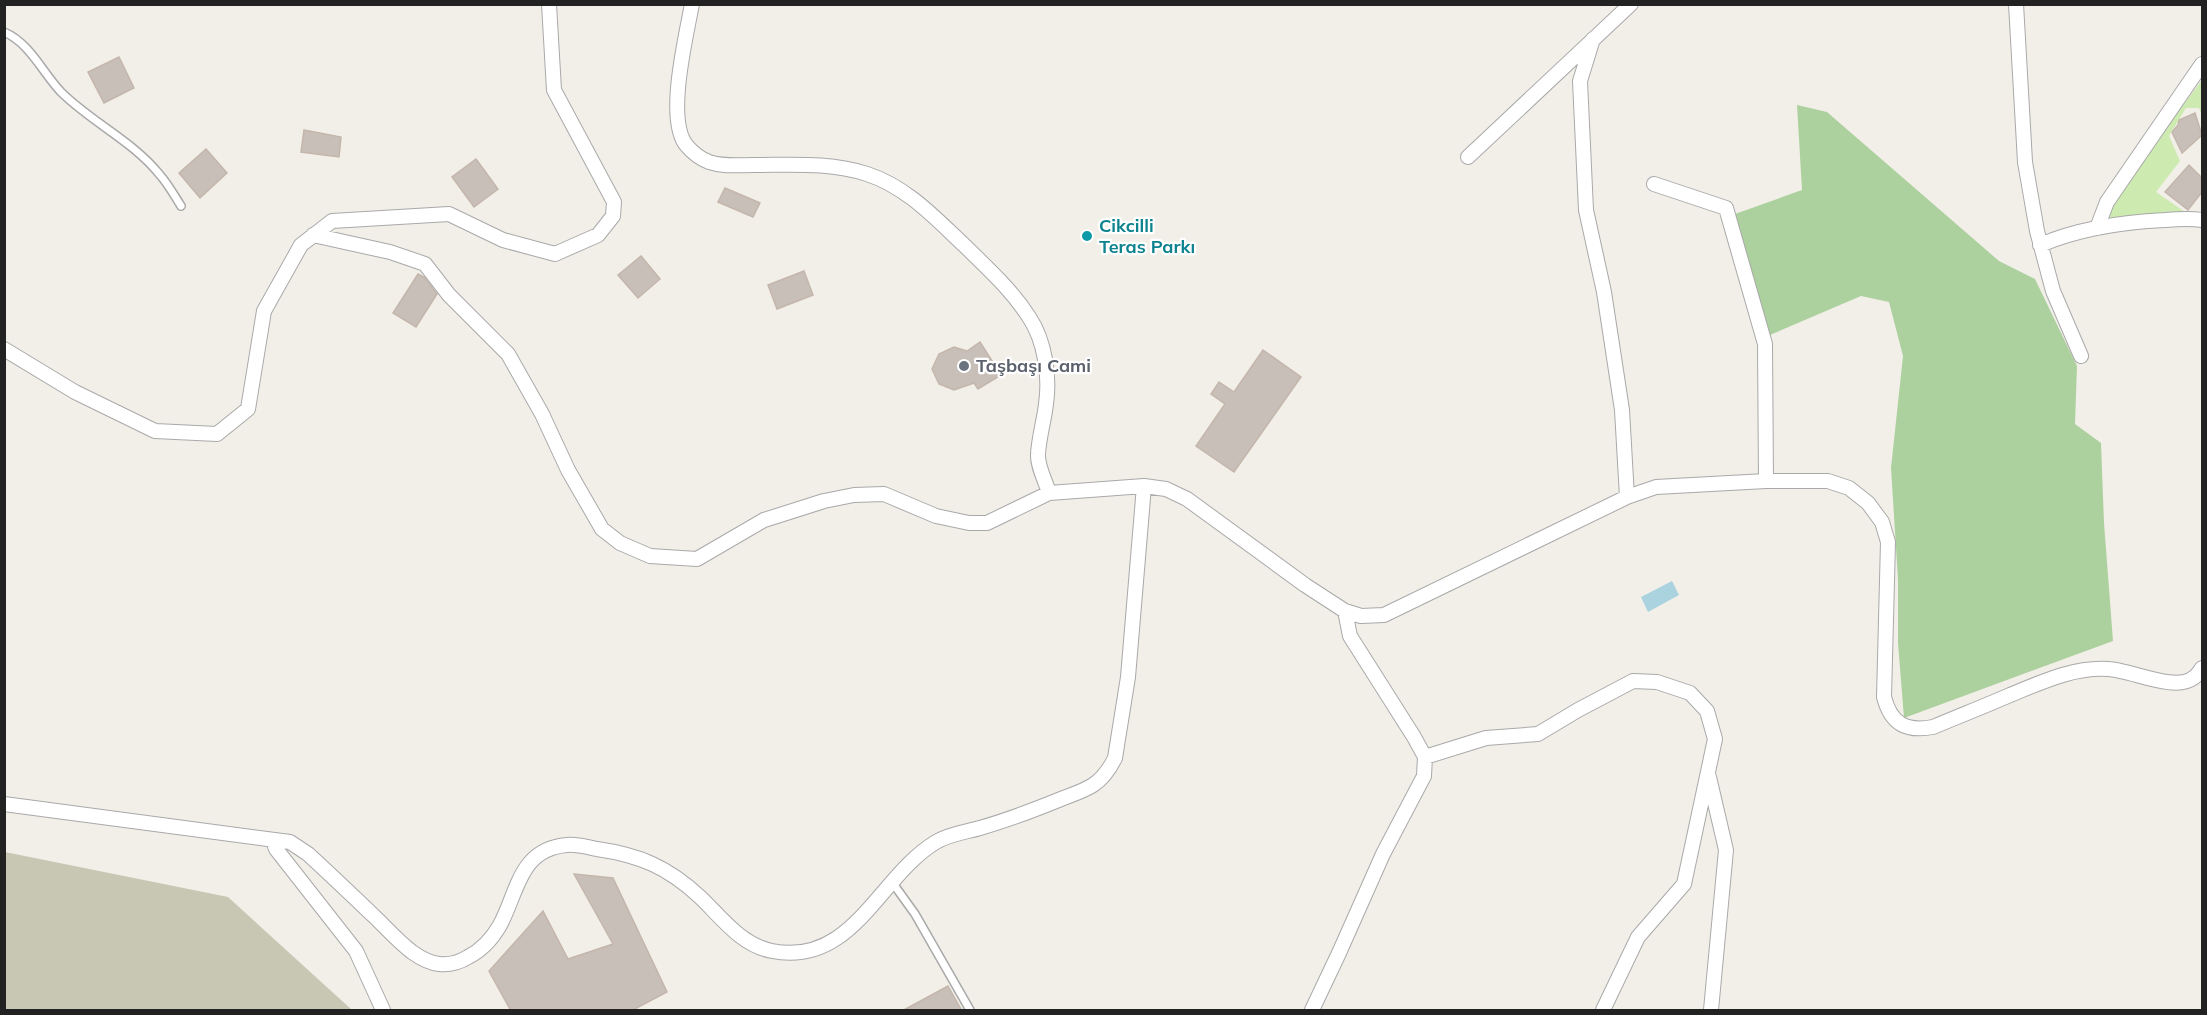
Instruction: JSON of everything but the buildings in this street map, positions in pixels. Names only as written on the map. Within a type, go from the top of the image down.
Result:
[{"type":"street","points":[[4,349],[75,392],[155,431],[217,434],[248,409],[264,311],[301,245],[332,221],[449,214],[503,240],[555,254],[597,235],[613,216],[614,202],[554,90],[549,4]]},
{"type":"street","points":[[692,4],[678,80],[678,132],[696,156],[708,162],[723,165],[838,167],[867,174],[895,186],[920,204],[1011,291],[1031,319],[1042,348],[1047,375],[1047,403],[1038,456],[1049,493]]},
{"type":"street","points":[[1468,157],[1631,4]]},
{"type":"street","points":[[2016,4],[2025,162],[2040,245],[2053,291],[2080,356]]},
{"type":"street","points":[[1593,39],[1580,81],[1586,210],[1604,292],[1622,410],[1627,496]]},
{"type":"street","points":[[2097,228],[2107,202],[2202,64]]},
{"type":"street","points":[[1654,183],[1726,208],[1765,344],[1766,481]]},
{"type":"street","points":[[2040,245],[2070,233],[2141,221],[2194,218],[2202,220]]},
{"type":"street","points":[[313,235],[390,252],[425,264],[449,295],[508,354],[542,414],[568,470],[602,529],[620,543],[650,556],[697,559],[764,520],[824,501],[854,495],[884,494],[936,516],[969,523],[987,522],[1049,493],[1144,486],[1166,489],[1187,499],[1305,585],[1345,611],[1361,616],[1384,615],[1627,496],[1656,487],[1766,481],[1828,481],[1849,488],[1869,503],[1882,522],[1888,542],[1884,697],[1894,720],[1906,727],[1919,730],[1933,727],[2058,676],[2087,669],[2133,672],[2173,684],[2183,683],[2193,678],[2202,668]]},
{"type":"street","points":[[4,804],[290,843],[308,854],[412,952],[438,964],[460,962],[488,942],[500,925],[519,878],[528,864],[542,853],[568,845],[626,853],[651,863],[675,877],[699,896],[736,933],[751,943],[770,951],[791,953],[816,950],[839,939],[922,850],[941,839],[1009,820],[1092,786],[1110,768],[1115,758],[1128,677],[1144,486]]},
{"type":"street","points":[[1312,1011],[1383,854],[1424,776],[1425,757],[1350,636],[1345,611]]},
{"type":"street","points":[[1425,757],[1486,738],[1538,734],[1633,681],[1658,682],[1690,693],[1707,711],[1715,739],[1684,884],[1638,937],[1603,1011]]},
{"type":"street","points":[[1708,772],[1726,850],[1711,1011]]},
{"type":"street","points":[[273,841],[276,849],[356,951],[383,1011]]},
{"type":"lane","points":[[4,32],[16,37],[25,46],[61,92],[160,174],[181,206]]},
{"type":"lane","points":[[892,882],[915,914],[970,1011]]},
{"type":"shaded area","points":[[5,852],[228,897],[352,1010],[5,1010]]},
{"type":"green space","points":[[2202,80],[2202,116],[2199,108],[2186,108],[2169,136],[2180,161],[2156,192],[2185,212],[2122,220],[2107,217],[2133,172]]},
{"type":"green space","points":[[1797,105],[1827,112],[1999,261],[2035,279],[2077,366],[2075,424],[2101,443],[2104,523],[2113,641],[1904,718],[1898,643],[1898,580],[1891,468],[1903,356],[1889,302],[1861,296],[1770,335],[1735,214],[1802,190]]},
{"type":"water","points":[[1672,581],[1679,595],[1648,612],[1641,597]]},
{"type":"place","name":"Cikcilli Teras Parkı","points":[[1087,236]]},
{"type":"place","name":"Taşbaşı Cami","points":[[964,366]]}]
